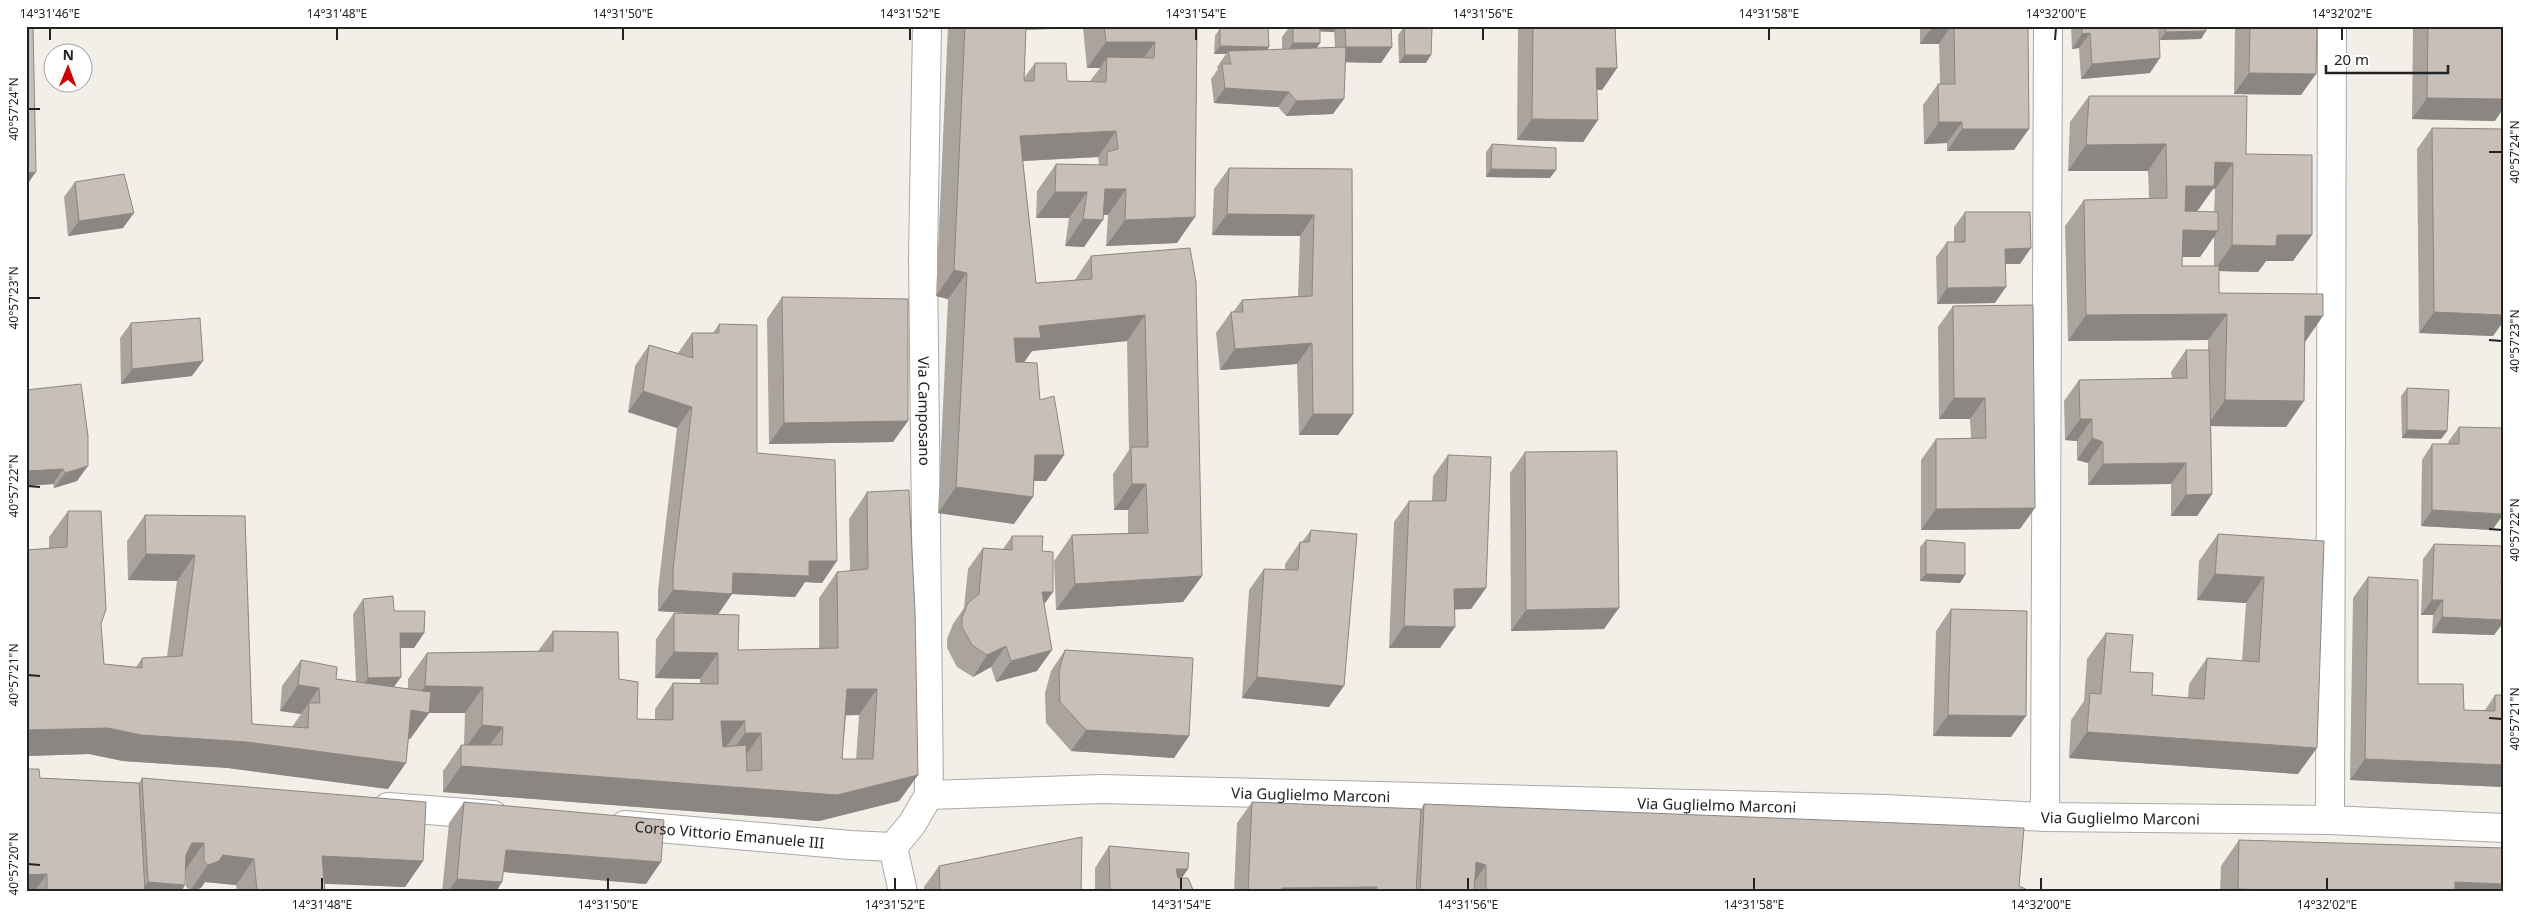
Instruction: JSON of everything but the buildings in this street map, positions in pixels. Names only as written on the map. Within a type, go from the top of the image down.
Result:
[{"type":"street","name":"Via Camposano","points":[[927,26],[923,258],[929,796]]},
{"type":"street","points":[[2045,817],[2048,26]]},
{"type":"street","points":[[2330,820],[2332,26]]},
{"type":"street","name":"Via Guglielmo Marconi","points":[[929,796],[1101,789],[1875,809],[2045,817],[2330,820],[2503,828]]},
{"type":"street","points":[[903,892],[893,846],[912,824],[929,796]]},
{"type":"street","points":[[365,805],[522,817]]},
{"type":"street","name":"Corso Vittorio Emanuele III","points":[[600,823],[850,845],[893,846]]}]
